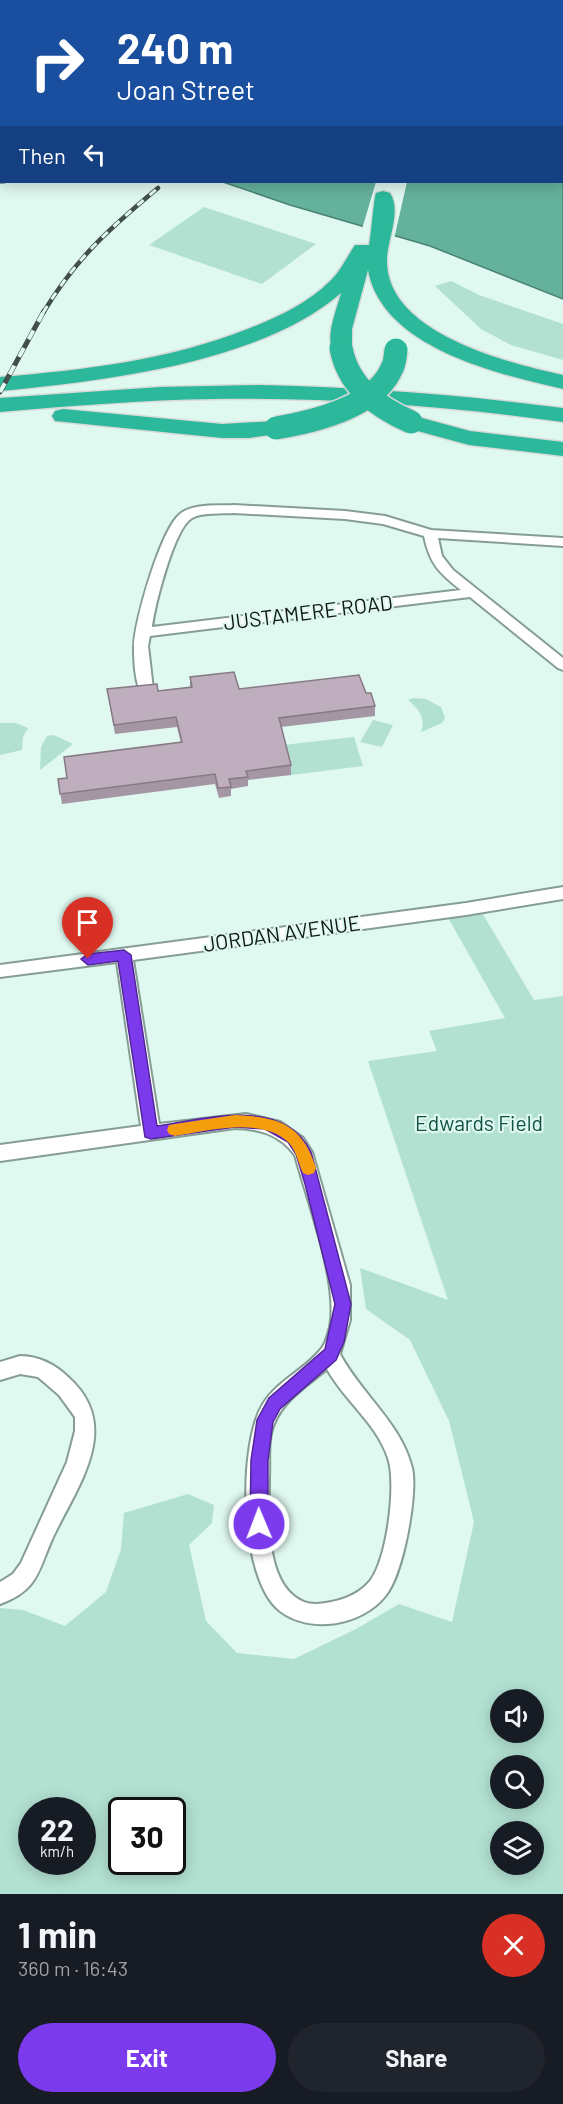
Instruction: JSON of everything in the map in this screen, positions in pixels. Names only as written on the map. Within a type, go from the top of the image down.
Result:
[{"type":"highway","points":[[385,189],[386,209],[342,329],[341,348],[345,367],[361,389],[380,405],[411,422],[469,438],[563,449]]},
{"type":"highway","points":[[0,417],[98,418],[214,432],[276,429],[325,417],[360,400],[376,389],[389,375],[397,358],[395,337],[371,278],[370,251]]},
{"type":"highway","points":[[370,251],[386,292],[402,313],[424,331],[444,343],[483,360],[563,382]]},
{"type":"highway","points":[[0,384],[86,376],[142,367],[234,342],[281,322],[314,304],[345,279],[370,251]]},
{"type":"highway","points":[[0,395],[164,383],[282,381],[399,385],[563,402]]},
{"type":"highway","points":[[0,405],[175,393],[291,392],[448,400],[563,415]]},
{"type":"street","points":[[146,689],[141,656],[144,632],[166,546],[178,523],[194,512],[234,509],[345,515],[385,520],[430,534],[563,542]]},
{"type":"street","points":[[430,534],[435,557],[441,565],[471,593],[563,664]]},
{"type":"street","name":"JUSTAMERE ROAD","points":[[144,632],[471,593]]},
{"type":"street","name":"JORDAN AVENUE","points":[[0,971],[563,893]]},
{"type":"street","points":[[124,955],[151,1133]]},
{"type":"street","points":[[0,1153],[250,1121],[280,1128],[294,1138],[303,1152],[310,1173],[343,1304],[336,1342],[330,1354],[274,1404],[265,1420],[259,1460],[260,1546],[272,1586],[283,1601],[297,1611],[313,1614],[346,1609],[362,1603],[377,1591],[388,1575],[402,1491],[403,1470],[396,1451],[386,1434],[339,1374],[330,1354]]},
{"type":"street","points":[[0,1371],[13,1365],[28,1364],[54,1377],[77,1399],[85,1416],[86,1436],[72,1476],[26,1576],[11,1590],[0,1593]]},
{"type":"green space","points":[[204,207],[316,244],[262,284],[149,245]]},
{"type":"green space","points":[[451,281],[479,295],[563,324],[563,360],[511,345],[481,329],[435,286]]},
{"type":"green space","points":[[426,699],[441,707],[445,718],[442,723],[421,732],[423,722],[421,714],[408,700]]},
{"type":"green space","points":[[373,720],[393,725],[382,747],[360,742]]},
{"type":"green space","points":[[0,723],[16,723],[28,728],[23,737],[22,750],[0,755]]},
{"type":"green space","points":[[54,735],[73,744],[40,770],[41,747],[47,736]]},
{"type":"green space","points":[[354,737],[363,766],[291,775],[283,745]]},
{"type":"green space","name":"Edwards Field","points":[[481,911],[534,1000],[563,996],[563,1894],[0,1894],[0,1608],[23,1610],[65,1626],[106,1592],[121,1549],[124,1513],[188,1494],[214,1505],[212,1523],[189,1545],[206,1621],[237,1653],[294,1659],[356,1629],[399,1604],[452,1622],[474,1522],[449,1421],[410,1340],[366,1309],[360,1268],[448,1300],[368,1061],[437,1051],[429,1031],[505,1018],[447,916]]},
{"type":"shaded area","points":[[226,183],[563,183],[563,299],[430,246],[290,205]]},
{"type":"pier","points":[[376,183],[407,183],[394,239],[362,229]]},
{"type":"building","points":[[234,672],[239,689],[359,675],[366,693],[371,693],[375,706],[279,718],[291,765],[246,771],[248,777],[229,779],[231,787],[218,788],[215,774],[60,794],[58,779],[67,778],[64,757],[182,742],[176,717],[114,725],[107,689],[157,684],[158,691],[192,687],[190,677]]},
{"type":"railway","points":[[43,313],[55,293],[81,260],[124,217],[158,188]]},
{"type":"railway","points":[[0,392],[44,311]]},
{"type":"slow traffic","points":[[175,1130],[235,1121],[265,1123],[280,1128],[294,1138],[303,1152],[308,1168]]},
{"type":"route","points":[[88,959],[124,955],[151,1133],[235,1121],[265,1123],[280,1128],[294,1138],[303,1152],[313,1184],[343,1304],[336,1342],[330,1354],[274,1404],[265,1420],[259,1460],[259,1524]]}]
